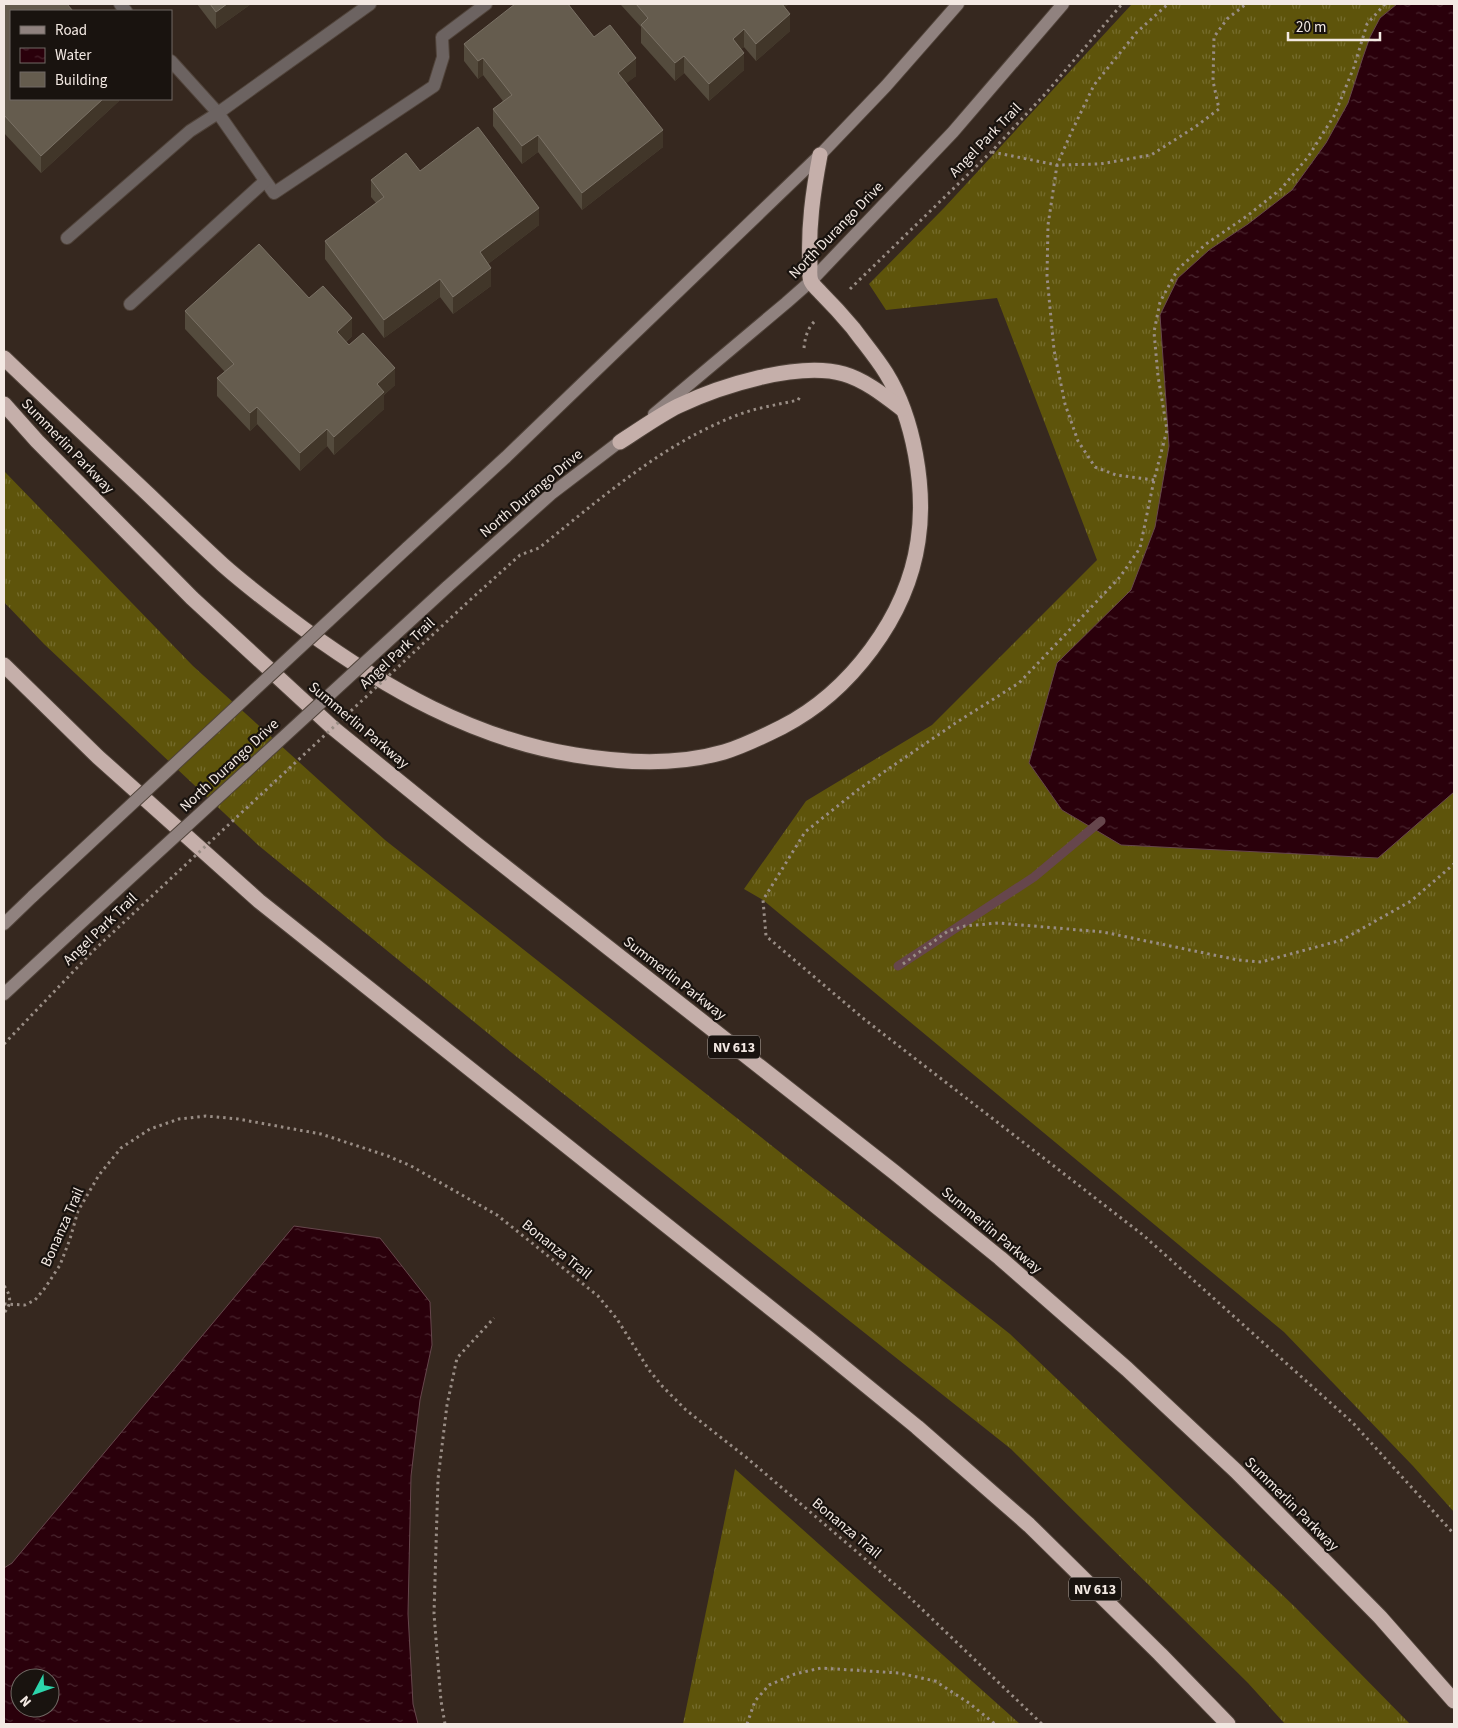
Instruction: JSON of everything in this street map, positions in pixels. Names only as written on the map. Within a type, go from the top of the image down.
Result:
[{"type":"highway","points":[[4,358],[226,567],[272,605],[318,639],[388,686],[423,705],[527,746],[596,758],[629,761],[683,760],[724,752],[762,737],[796,720],[824,699],[849,676],[874,647],[888,624],[910,573],[918,543],[920,484],[916,455],[902,410],[888,376],[870,349],[811,281],[809,239],[812,197],[820,155]]},
{"type":"highway","points":[[620,442],[677,407],[718,389],[768,376],[804,371],[827,370],[846,375],[881,394],[902,410]]},
{"type":"highway","name":"Summerlin Parkway","points":[[4,404],[37,441],[192,598],[334,728],[483,849],[1000,1258],[1127,1369],[1236,1471],[1380,1617],[1454,1701]]},
{"type":"highway","name":"NV 613","points":[[4,665],[98,757],[259,901],[917,1427],[1029,1525],[1228,1724]]},
{"type":"main road","points":[[4,924],[513,450],[820,155],[886,86],[958,4]]},
{"type":"main road","name":"North Durango Drive","points":[[4,994],[447,587],[551,494],[620,442],[714,365],[811,281],[952,132],[1063,4]]},
{"type":"street","points":[[67,238],[190,131],[370,4]]},
{"type":"street","points":[[172,62],[218,113],[274,193],[434,86],[443,57],[442,37],[486,4]]},
{"type":"street","points":[[130,304],[265,181]]},
{"type":"path","name":"Angel Park Trail","points":[[855,284],[991,152],[1046,93],[1122,4]]},
{"type":"path","points":[[1154,480],[1116,475],[1095,467],[1078,442],[1065,404],[1054,350],[1047,276],[1048,225],[1058,165],[1094,85],[1137,32],[1168,4]]},
{"type":"path","points":[[991,152],[1058,165],[1100,164],[1150,155],[1195,127],[1219,109],[1213,81],[1214,37],[1227,18],[1246,4]]},
{"type":"path","points":[[1385,4],[1367,24],[1354,67],[1334,116],[1308,157],[1281,189],[1247,216],[1206,244],[1178,269],[1160,302],[1154,332],[1158,376],[1167,430],[1154,480],[1140,548],[1120,578],[1019,683],[957,722],[859,789],[805,832],[763,900],[766,936],[864,1019],[1143,1235],[1353,1423],[1454,1534]]},
{"type":"path","points":[[804,356],[805,339],[811,324]]},
{"type":"path","name":"Angel Park Trail","points":[[4,1044],[94,950],[520,555],[539,548],[650,461],[690,437],[736,416],[798,400],[802,394]]},
{"type":"path","points":[[903,964],[948,932],[965,926],[998,923],[1103,932],[1238,960],[1261,962],[1342,940],[1411,901],[1454,864]]},
{"type":"path","name":"Bonanza Trail","points":[[4,1304],[25,1306],[35,1300],[60,1265],[78,1211],[99,1175],[121,1148],[150,1129],[179,1119],[206,1116],[238,1119],[321,1134],[388,1156],[411,1166],[497,1215],[598,1296],[617,1319],[649,1370],[686,1410],[754,1464],[905,1593],[1042,1724]]},
{"type":"path","points":[[4,1286],[10,1299],[4,1313]]},
{"type":"path","points":[[445,1724],[441,1701],[434,1614],[438,1479],[447,1404],[456,1358],[494,1318]]},
{"type":"path","points":[[747,1724],[755,1702],[769,1686],[795,1674],[821,1668],[899,1673],[935,1681],[969,1703],[994,1724]]},
{"type":"green space","points":[[1132,4],[1454,4],[1454,1512],[1413,1466],[1284,1332],[763,900],[744,889],[806,801],[932,725],[1097,560],[997,298],[886,310],[869,284],[944,208]]},
{"type":"green space","points":[[4,471],[193,666],[385,840],[1010,1334],[1295,1607],[1410,1724],[1285,1724],[1248,1683],[1011,1449],[517,1057],[258,845],[44,644],[4,602]]},
{"type":"green space","points":[[735,1469],[1020,1724],[683,1724]]},
{"type":"water","points":[[1397,4],[1454,4],[1454,792],[1378,858],[1121,845],[1062,810],[1029,763],[1057,663],[1131,590],[1155,527],[1169,446],[1160,315],[1178,278],[1209,250],[1248,224],[1292,190],[1326,143],[1348,103],[1370,37],[1380,18]]},
{"type":"water","points":[[294,1226],[380,1238],[430,1302],[432,1345],[420,1400],[411,1476],[408,1614],[413,1704],[418,1724],[4,1724],[4,1568],[12,1563]]},
{"type":"building","points":[[4,4],[67,4],[72,10],[10,10],[10,100],[102,100],[41,156],[4,115]]},
{"type":"building","points":[[210,4],[227,4],[216,12]]},
{"type":"building","points":[[515,4],[568,4],[594,37],[610,25],[636,58],[618,73],[663,130],[582,193],[538,135],[522,146],[493,109],[512,95],[483,58],[478,61],[464,44]]},
{"type":"building","points":[[636,4],[782,4],[790,14],[756,44],[744,29],[733,39],[744,53],[709,84],[684,56],[675,63],[641,25],[648,18]]},
{"type":"building","points":[[478,127],[539,208],[480,252],[491,268],[453,297],[440,279],[384,320],[325,241],[384,197],[371,180],[406,153],[420,171]]},
{"type":"building","points":[[259,244],[309,298],[323,286],[352,318],[337,332],[349,345],[363,333],[395,368],[377,384],[384,392],[334,437],[327,429],[300,453],[257,407],[250,413],[217,378],[234,364],[185,311]]},
{"type":"waterway","points":[[898,966],[1034,877],[1101,821]]}]
